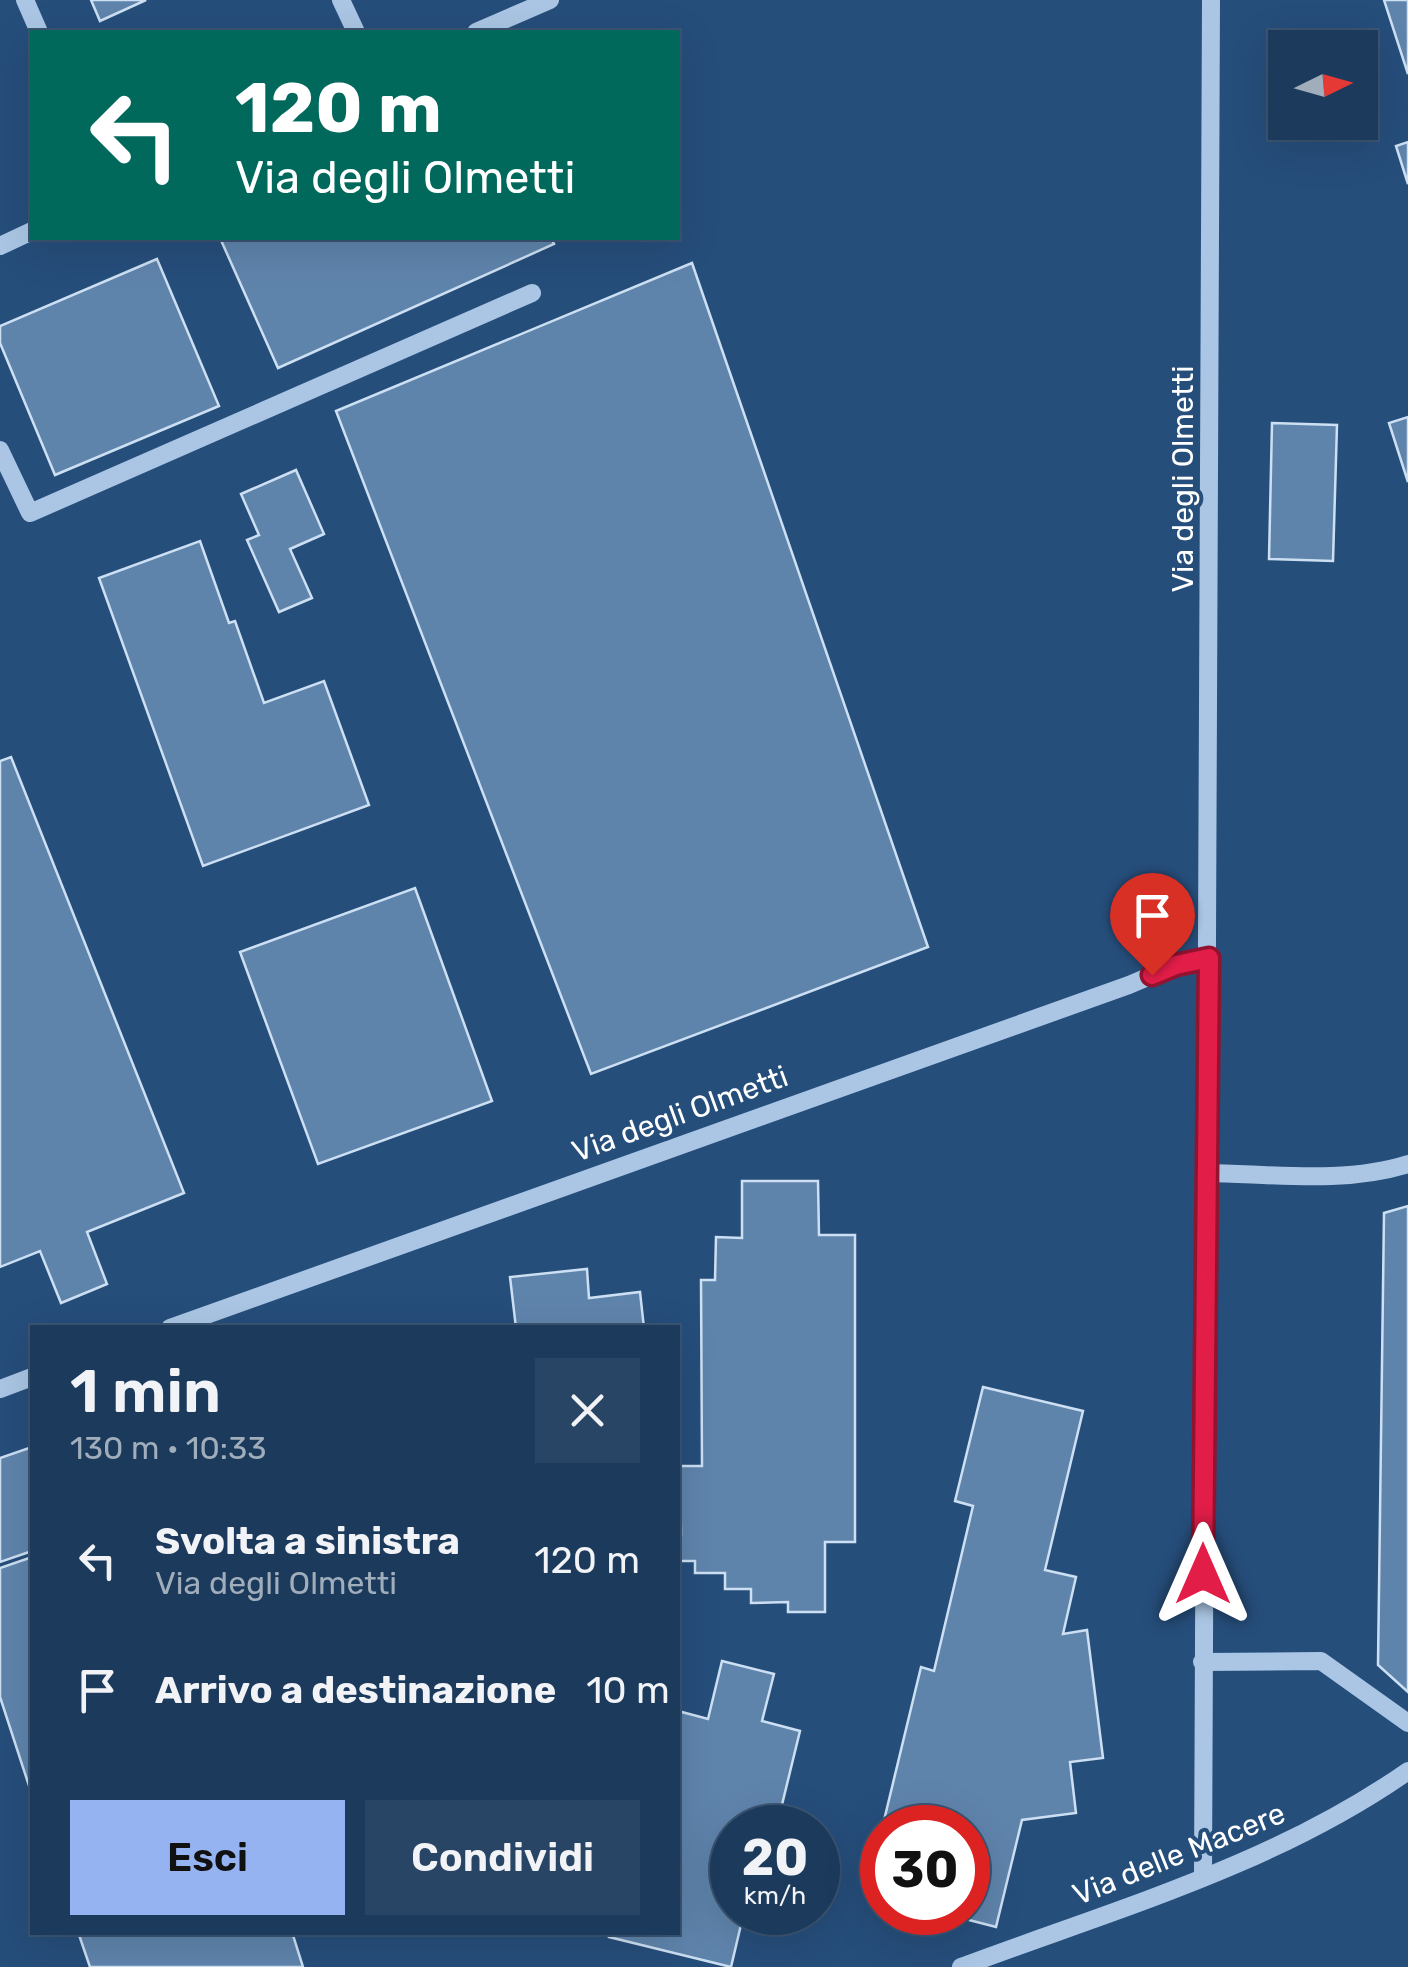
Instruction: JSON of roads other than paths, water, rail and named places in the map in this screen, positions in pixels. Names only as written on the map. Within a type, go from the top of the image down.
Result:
[{"type":"street","points":[[25,0],[38,30]]},
{"type":"street","points":[[341,0],[355,30]]},
{"type":"street","points":[[481,30],[550,0]]},
{"type":"street","name":"Via degli Olmetti","points":[[1203,1877],[1211,0]]},
{"type":"street","points":[[0,246],[30,232]]},
{"type":"street","points":[[0,450],[30,513],[532,293]]},
{"type":"street","name":"Via degli Olmetti","points":[[178,1325],[1176,965],[1209,958]]},
{"type":"street","points":[[1207,1173],[1335,1176],[1408,1164]]},
{"type":"street","points":[[0,1389],[30,1379]]},
{"type":"street","points":[[1202,1662],[1321,1661],[1408,1723]]},
{"type":"street","name":"Via delle Macere","points":[[961,1967],[1298,1838],[1408,1772]]}]
